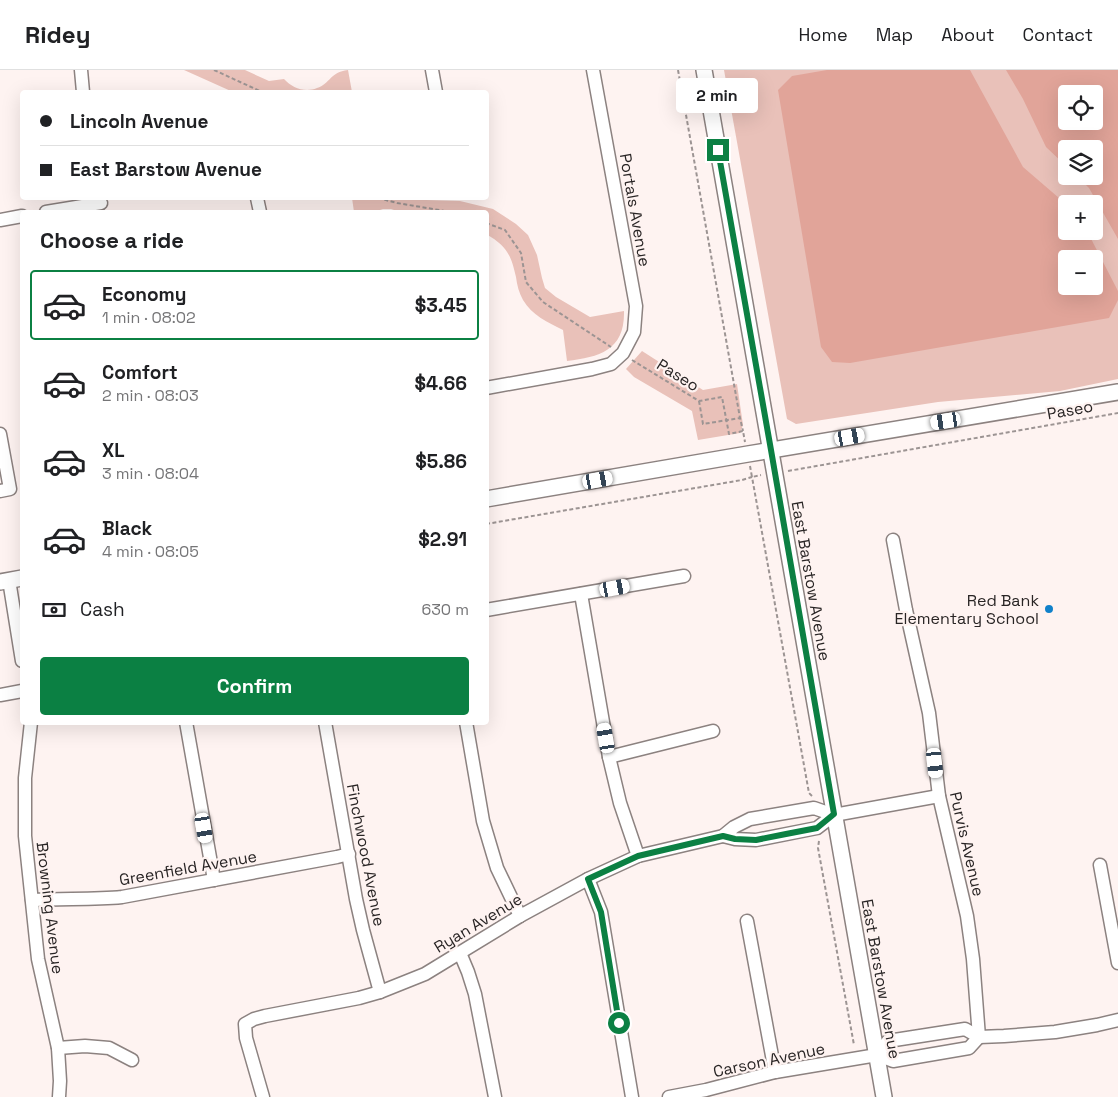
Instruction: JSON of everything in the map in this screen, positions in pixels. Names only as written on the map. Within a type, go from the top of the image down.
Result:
[{"type":"street","points":[[81,70],[84,90]]},
{"type":"street","points":[[432,70],[436,90]]},
{"type":"street","name":"Portals Avenue","points":[[594,70],[636,306],[634,332],[623,353]]},
{"type":"street","name":"East Barstow Avenue","points":[[704,70],[884,1097]]},
{"type":"street","points":[[60,210],[102,204]]},
{"type":"street","points":[[0,220],[20,216]]},
{"type":"street","points":[[489,387],[592,369],[611,364],[623,353]]},
{"type":"street","points":[[489,498],[1118,392]]},
{"type":"street","points":[[0,434],[5,490]]},
{"type":"street","name":"Purvis Avenue","points":[[893,540],[906,610],[929,713],[939,796],[966,916],[973,959],[979,1037]]},
{"type":"street","points":[[489,609],[684,576]]},
{"type":"street","points":[[10,580],[20,648]]},
{"type":"street","points":[[581,594],[609,757],[620,803],[638,856]]},
{"type":"street","points":[[0,695],[20,691]]},
{"type":"street","name":"Browning Avenue","points":[[30,725],[25,778],[25,836],[38,959],[58,1048],[60,1097]]},
{"type":"street","points":[[187,725],[214,880]]},
{"type":"street","name":"Finchwood Avenue","points":[[326,725],[356,898],[380,992]]},
{"type":"street","points":[[467,725],[484,820],[496,868],[520,916]]},
{"type":"street","points":[[609,757],[713,731]]},
{"type":"street","points":[[834,814],[939,796]]},
{"type":"street","name":"Ryan Avenue","points":[[263,1097],[246,1038],[246,1024],[254,1019],[359,998],[380,992],[425,974],[520,916],[588,879],[638,856],[723,836],[734,827],[750,819],[814,808],[834,814]]},
{"type":"street","name":"Ryan Avenue","points":[[723,836],[735,839],[756,840],[817,828],[834,814]]},
{"type":"street","name":"Greenfield Avenue","points":[[32,900],[122,897],[349,854]]},
{"type":"street","points":[[1100,865],[1118,963]]},
{"type":"street","points":[[588,879],[601,912],[632,1097]]},
{"type":"street","points":[[747,921],[775,1072]]},
{"type":"street","points":[[460,954],[475,994],[496,1097]]},
{"type":"street","name":"Carson Avenue","points":[[877,1055],[888,1040],[965,1029],[979,1037],[1056,1032],[1118,1020]]},
{"type":"street","name":"Carson Avenue","points":[[669,1097],[706,1090],[775,1072],[877,1055],[893,1061],[969,1048],[979,1037]]},
{"type":"street","points":[[58,1048],[85,1046],[109,1048],[132,1060]]},
{"type":"path","points":[[214,70],[258,90]]},
{"type":"path","points":[[678,70],[809,793],[812,796],[814,808]]},
{"type":"path","points":[[386,200],[439,210]]},
{"type":"path","name":"Paseo","points":[[489,224],[505,230],[521,253],[526,282],[543,302],[699,401],[722,397],[726,420]]},
{"type":"path","points":[[699,401],[703,424],[740,418]]},
{"type":"path","name":"Paseo","points":[[489,523],[1118,413]]},
{"type":"path","points":[[726,420],[729,434],[743,431]]},
{"type":"path","points":[[817,828],[820,842],[818,848],[854,1045]]},
{"type":"shaded area","points":[[184,70],[245,70],[269,81],[284,79],[291,85],[303,90],[229,90]]},
{"type":"shaded area","points":[[348,70],[352,90],[308,90],[325,84],[337,73]]},
{"type":"shaded area","points":[[724,70],[1118,70],[1118,379],[1060,391],[938,402],[796,424],[787,419]]},
{"type":"shaded area","points":[[827,70],[970,70],[1023,167],[1058,197],[1058,240],[1092,240],[1097,250],[1058,250],[1058,295],[1103,295],[1103,262],[1118,291],[1118,300],[1109,318],[850,363],[832,362],[821,347],[778,90],[792,76]]},
{"type":"shaded area","points":[[1006,70],[1118,70],[1118,239],[1103,213],[1103,195],[1093,195],[1086,185],[1103,185],[1103,140],[1058,140],[1058,158],[1046,147],[1023,99]]},
{"type":"shaded area","points":[[352,200],[460,201],[493,209],[516,224],[528,235],[537,255],[545,288],[556,297],[590,317],[624,311],[620,335],[615,343],[600,354],[567,361],[563,330],[535,314],[523,300],[518,289],[510,257],[499,243],[489,236],[489,210],[354,210]]},
{"type":"shaded area","points":[[642,351],[703,390],[737,384],[743,425],[740,433],[698,440],[692,411],[634,377],[626,369]]},
{"type":"place","name":"Red Bank Elementary School","points":[[1049,609]]},
{"type":"route","points":[[619,1023],[601,912],[588,879],[638,856],[723,836],[735,839],[756,840],[817,828],[834,814],[718,150]]}]
